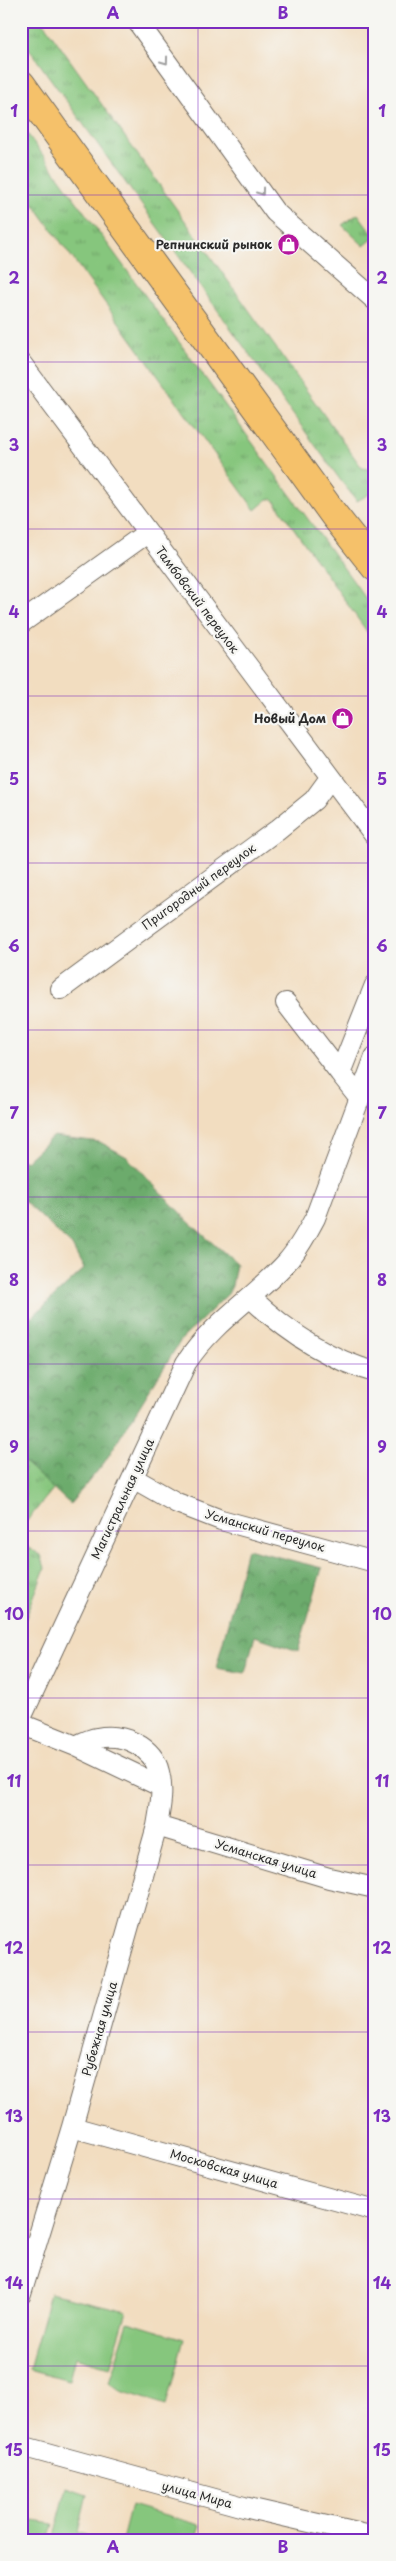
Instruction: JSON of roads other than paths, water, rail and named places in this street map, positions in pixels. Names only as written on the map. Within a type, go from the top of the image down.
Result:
[{"type":"highway","points":[[21,84],[334,515],[375,567]]},
{"type":"street","points":[[137,21],[275,212],[375,300]]},
{"type":"street","name":"Тамбовский переулок","points":[[21,363],[375,836]]},
{"type":"street","points":[[21,623],[147,533]]},
{"type":"street","name":"Пригородный переулок","points":[[61,989],[277,830],[314,800],[330,778]]},
{"type":"street","points":[[340,1073],[375,985]]},
{"type":"street","points":[[286,1003],[359,1097]]},
{"type":"street","name":"Магистральная улица","points":[[21,1718],[186,1363],[208,1333],[287,1262],[306,1236],[315,1218],[375,1057]]},
{"type":"street","points":[[250,1297],[271,1317],[329,1356],[375,1372]]},
{"type":"street","name":"Усманский переулок","points":[[133,1478],[177,1503],[221,1520],[375,1562]]},
{"type":"street","points":[[21,1724],[76,1746],[160,1786]]},
{"type":"street","name":"Рубежная улица","points":[[21,2294],[72,2127],[157,1826],[160,1786],[156,1762],[142,1746],[123,1740],[97,1738],[76,1746]]},
{"type":"street","name":"Усманская улица","points":[[157,1826],[329,1878],[375,1888]]},
{"type":"street","name":"Московская улица","points":[[72,2127],[375,2211]]},
{"type":"street","name":"улица Мира","points":[[21,2446],[244,2507],[375,2537]]},
{"type":"place","name":"Репнинский рынок","points":[[288,245]]},
{"type":"place","name":"Новый Дом","points":[[342,719]]}]
